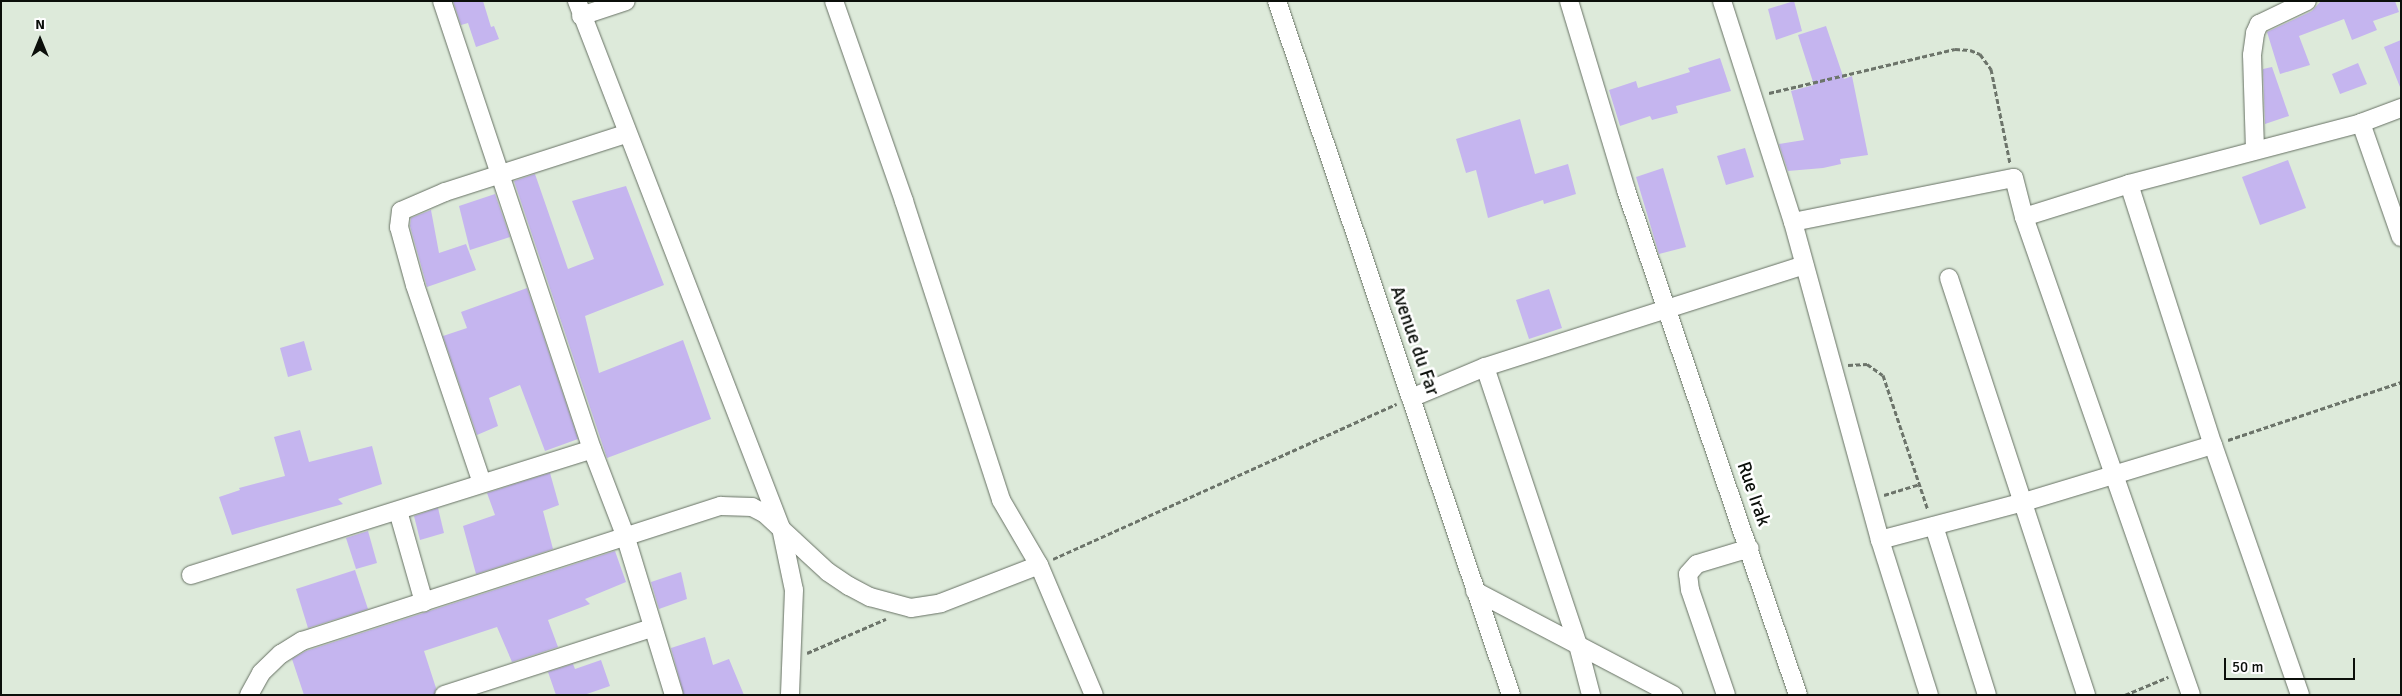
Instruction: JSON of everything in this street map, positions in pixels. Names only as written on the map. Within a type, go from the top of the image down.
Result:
[{"type":"street","points":[[442,1],[592,448],[625,535],[651,628],[674,695]]},
{"type":"street","points":[[626,1],[579,9],[626,134],[781,528],[794,590],[793,659],[790,695]]},
{"type":"street","points":[[834,1],[904,201],[995,483],[1015,528],[1039,565],[1094,695]]},
{"type":"street","name":"Avenue du Far","points":[[1277,1],[1510,695]]},
{"type":"street","name":"Rue Irak","points":[[1569,1],[1602,114],[1666,307],[1750,548],[1798,695]]},
{"type":"street","points":[[1722,1],[1793,222],[1880,540],[1929,695]]},
{"type":"street","points":[[2255,150],[2252,55],[2255,33],[2259,24],[2307,1]]},
{"type":"street","points":[[2024,217],[2129,184],[2361,123],[2401,108]]},
{"type":"street","points":[[2361,123],[2401,237]]},
{"type":"street","points":[[482,483],[438,358],[399,227],[402,210],[410,205],[626,134]]},
{"type":"street","points":[[1793,222],[2014,178],[2024,217],[2111,474],[2191,695]]},
{"type":"street","points":[[2129,184],[2213,445],[2300,695]]},
{"type":"street","points":[[1411,398],[1485,367],[1666,307],[1804,265]]},
{"type":"street","points":[[1949,278],[2086,695]]},
{"type":"street","points":[[1485,367],[1578,645],[1591,695]]},
{"type":"street","points":[[1880,540],[2024,502],[2111,474],[2213,445]]},
{"type":"street","points":[[191,575],[592,448]]},
{"type":"street","points":[[249,695],[261,673],[281,654],[302,641],[625,535],[721,506],[752,507],[781,528],[828,572],[849,586],[870,597],[911,608],[941,603],[1039,565]]},
{"type":"street","points":[[398,511],[424,602]]},
{"type":"street","points":[[1934,526],[1987,695]]},
{"type":"street","points":[[1726,695],[1690,590],[1688,574],[1697,564],[1750,548]]},
{"type":"street","points":[[1476,591],[1673,695]]},
{"type":"street","points":[[444,695],[651,628]]},
{"type":"path","points":[[1752,97],[1955,50],[1970,50],[1980,54],[1991,69],[2014,178]]},
{"type":"path","points":[[1832,368],[1867,364],[1883,375],[1934,526]]},
{"type":"path","points":[[2213,445],[2401,382]]},
{"type":"path","points":[[1039,565],[1411,398]]},
{"type":"path","points":[[1869,500],[1920,484]]},
{"type":"path","points":[[793,659],[911,608]]},
{"type":"path","points":[[2125,695],[2183,671]]},
{"type":"building","points":[[453,1],[483,1],[491,27],[494,26],[499,39],[476,47],[468,23],[461,25]]},
{"type":"building","points":[[1794,1],[1802,31],[1776,40],[1768,9]]},
{"type":"building","points":[[2321,1],[2395,1],[2399,12],[2373,21],[2377,30],[2352,40],[2344,19],[2299,36],[2310,65],[2280,74],[2267,32],[2312,11]]},
{"type":"building","points":[[1826,26],[1844,79],[1852,76],[1868,155],[1840,159],[1841,164],[1823,168],[1788,171],[1779,144],[1804,140],[1791,91],[1814,85],[1798,35]]},
{"type":"building","points":[[2401,40],[2401,86],[2400,87],[2384,47]]},
{"type":"building","points":[[1720,58],[1731,91],[1676,106],[1678,113],[1652,120],[1650,116],[1620,126],[1609,90],[1636,81],[1638,88],[1690,72],[1688,68]]},
{"type":"building","points":[[2358,63],[2367,84],[2340,94],[2332,74]]},
{"type":"building","points":[[2272,67],[2289,116],[2265,124],[2263,69]]},
{"type":"building","points":[[1520,119],[1535,174],[1568,164],[1576,194],[1544,204],[1543,200],[1488,218],[1476,170],[1466,173],[1456,139]]},
{"type":"building","points":[[1745,148],[1754,177],[1726,185],[1717,156]]},
{"type":"building","points":[[2288,160],[2306,208],[2260,225],[2242,177]]},
{"type":"building","points":[[1663,168],[1686,247],[1659,254],[1636,177]]},
{"type":"building","points":[[535,174],[568,269],[594,259],[572,201],[626,186],[664,285],[585,316],[599,373],[683,340],[711,419],[607,458],[514,181]]},
{"type":"building","points":[[495,194],[510,237],[470,250],[459,206]]},
{"type":"building","points":[[431,210],[439,253],[466,244],[476,270],[427,287],[410,226],[411,218]]},
{"type":"building","points":[[527,288],[578,439],[545,451],[520,385],[489,398],[498,426],[477,435],[443,336],[467,328],[461,312]]},
{"type":"building","points":[[1549,289],[1562,328],[1529,339],[1516,300]]},
{"type":"building","points":[[304,341],[312,370],[288,377],[280,348]]},
{"type":"building","points":[[300,430],[309,462],[372,446],[382,484],[338,499],[343,504],[232,535],[219,497],[240,490],[239,488],[285,476],[274,437]]},
{"type":"building","points":[[550,473],[559,505],[543,511],[553,549],[476,574],[463,526],[495,515],[487,493]]},
{"type":"building","points":[[438,508],[444,533],[420,540],[414,516]]},
{"type":"building","points":[[368,531],[377,563],[356,569],[346,538]]},
{"type":"building","points":[[615,551],[626,582],[585,599],[590,604],[548,620],[558,647],[512,662],[497,627],[424,651],[436,688],[434,695],[304,695],[292,659],[306,651]]},
{"type":"building","points":[[355,570],[368,609],[308,628],[296,589]]},
{"type":"building","points":[[681,572],[687,599],[659,609],[651,582]]},
{"type":"building","points":[[705,637],[713,665],[729,659],[744,695],[684,695],[671,648]]},
{"type":"building","points":[[601,660],[610,686],[584,695],[556,695],[548,672],[573,664],[575,669]]}]
